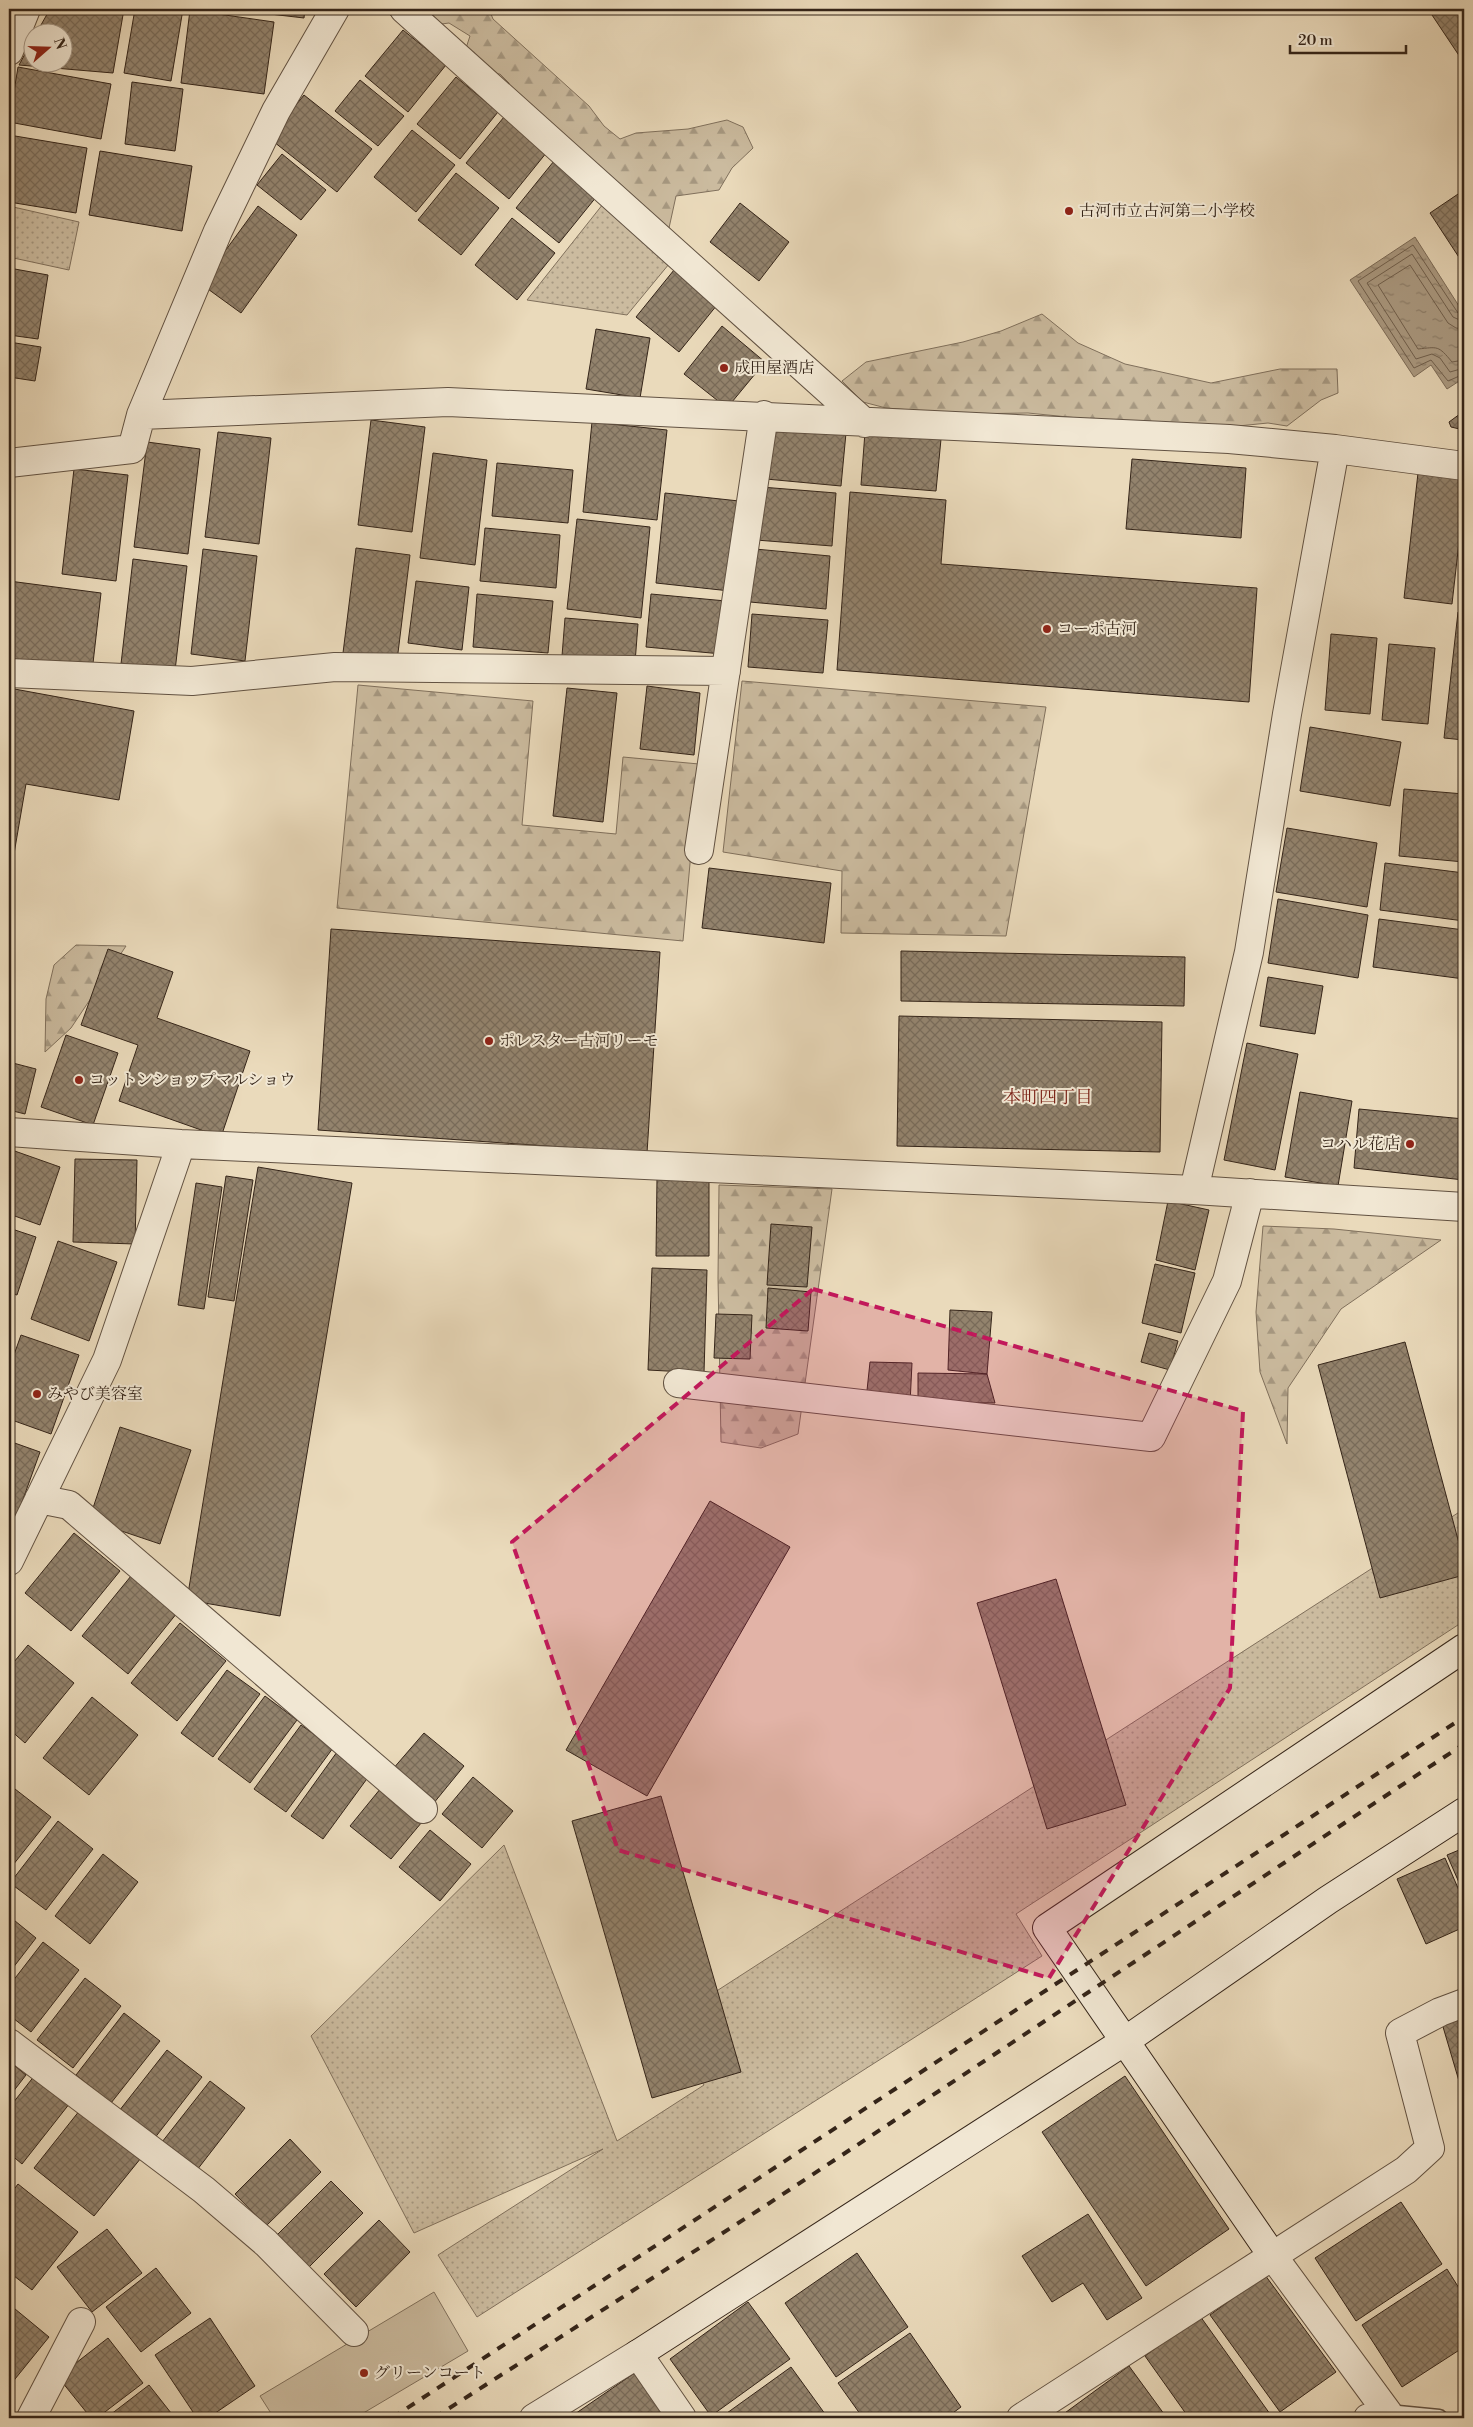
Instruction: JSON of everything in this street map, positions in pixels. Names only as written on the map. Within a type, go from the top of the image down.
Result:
[{"type":"street","points":[[9,51],[26,9]]},
{"type":"street","points":[[9,463],[132,449],[141,415],[218,231],[276,111],[334,9]]},
{"type":"street","points":[[404,9],[865,423]]},
{"type":"street","points":[[141,415],[448,402],[764,415],[865,423],[1230,439],[1335,449],[1464,466]]},
{"type":"street","points":[[699,850],[764,415]]},
{"type":"street","points":[[1194,1190],[1249,952],[1287,714],[1335,449]]},
{"type":"street","points":[[9,673],[192,681],[335,666],[726,671]]},
{"type":"street","points":[[9,1132],[181,1144],[1194,1190],[1464,1207]]},
{"type":"street","points":[[9,1561],[107,1360],[181,1144]]},
{"type":"street","points":[[678,1383],[1151,1437],[1227,1282],[1250,1193]]},
{"type":"street","points":[[39,1499],[68,1505],[423,1809]]},
{"type":"street","points":[[1378,2416],[1272,2255],[1048,1928],[1464,1648]]},
{"type":"street","points":[[534,2418],[638,2354],[1125,2041],[1328,1900],[1464,1812]]},
{"type":"street","points":[[1021,2418],[1406,2170],[1430,2148],[1400,2032],[1440,2012],[1464,2003]]},
{"type":"street","points":[[9,2043],[204,2190],[266,2244],[354,2332]]},
{"type":"street","points":[[31,2418],[81,2322]]},
{"type":"street","points":[[638,2354],[682,2418]]},
{"type":"lane","points":[[1378,2416],[1439,2418]]},
{"type":"highlighted area","points":[[813,1289],[1243,1411],[1230,1688],[1049,1978],[618,1850],[512,1542]]},
{"type":"green space","points":[[384,9],[489,9],[493,19],[589,106],[604,126],[620,139],[636,133],[688,129],[727,120],[743,127],[753,148],[732,168],[719,190],[676,196],[669,228],[512,95],[509,83],[500,74],[490,74],[465,51],[470,36],[449,23],[405,29]]},
{"type":"green space","points":[[603,204],[669,264],[627,315],[527,300]]},
{"type":"green space","points":[[9,206],[79,222],[69,270],[9,257]]},
{"type":"green space","points":[[1042,314],[1078,343],[1125,364],[1211,383],[1280,369],[1337,369],[1338,393],[1321,400],[1287,426],[1268,423],[1228,427],[1088,419],[1028,413],[960,414],[886,408],[863,402],[842,381],[866,362],[963,342],[1001,331]]},
{"type":"green space","points":[[742,681],[1046,707],[1006,936],[841,933],[842,871],[723,852]]},
{"type":"green space","points":[[358,685],[533,701],[522,825],[616,834],[623,757],[699,764],[683,941],[337,908]]},
{"type":"green space","points":[[76,945],[126,946],[71,1028],[45,1052],[46,999],[54,965]]},
{"type":"green space","points":[[719,1185],[832,1189],[798,1434],[761,1448],[721,1442],[718,1278]]},
{"type":"green space","points":[[1263,1226],[1334,1229],[1441,1240],[1341,1309],[1288,1388],[1287,1444],[1260,1372],[1256,1312]]},
{"type":"green space","points":[[1464,1509],[1464,1621],[1016,1914],[1042,1956],[477,2317],[438,2255],[603,2149],[414,2233],[311,2036],[504,1845],[617,2141],[704,2085],[667,2023]]},
{"type":"green space","name":"グリーンコート","points":[[434,2292],[468,2351],[355,2418],[274,2418],[260,2396]]},
{"type":"water","points":[[1415,237],[1464,314],[1464,378],[1447,389],[1431,365],[1414,377],[1350,280]]},
{"type":"building","points":[[50,9],[124,9],[113,73],[72,70],[72,22],[43,22]]},
{"type":"building","points":[[135,9],[183,9],[171,81],[124,73]]},
{"type":"building","points":[[254,9],[305,9],[304,18],[253,12]]},
{"type":"building","points":[[1428,9],[1464,9],[1464,63]]},
{"type":"building","points":[[190,10],[274,22],[264,94],[181,83]]},
{"type":"building","points":[[403,30],[446,65],[408,112],[365,76]]},
{"type":"building","points":[[18,67],[22,68],[22,72],[45,72],[111,84],[101,139],[9,122]]},
{"type":"building","points":[[456,77],[498,112],[460,159],[417,124]]},
{"type":"building","points":[[360,80],[404,116],[378,146],[335,111]]},
{"type":"building","points":[[132,82],[183,89],[175,151],[125,144]]},
{"type":"building","points":[[304,95],[372,149],[337,192],[269,138]]},
{"type":"building","points":[[504,117],[547,152],[509,199],[466,163]]},
{"type":"building","points":[[412,130],[455,165],[416,212],[374,177]]},
{"type":"building","points":[[9,135],[87,148],[76,213],[9,202]]},
{"type":"building","points":[[100,151],[192,166],[182,231],[89,215]]},
{"type":"building","points":[[282,154],[326,190],[301,220],[257,185]]},
{"type":"building","points":[[554,161],[597,196],[559,243],[516,208]]},
{"type":"building","points":[[456,173],[499,208],[461,255],[418,220]]},
{"type":"building","points":[[1464,190],[1464,265],[1430,213]]},
{"type":"building","points":[[740,203],[789,242],[759,281],[710,242]]},
{"type":"building","points":[[258,206],[297,235],[241,313],[201,284]]},
{"type":"building","points":[[512,218],[555,253],[517,300],[475,265]]},
{"type":"building","points":[[9,268],[48,275],[38,339],[9,335]]},
{"type":"building","points":[[674,270],[717,305],[679,352],[636,317]]},
{"type":"building","name":"成田屋酒店","points":[[722,326],[765,362],[727,408],[684,374]]},
{"type":"building","points":[[596,329],[650,338],[640,398],[586,389]]},
{"type":"building","points":[[9,342],[41,347],[35,381],[9,377]]},
{"type":"building","points":[[1464,411],[1464,430],[1451,427],[1449,422]]},
{"type":"building","points":[[371,420],[425,427],[412,532],[358,525]]},
{"type":"building","points":[[592,422],[667,430],[657,520],[583,512]]},
{"type":"building","points":[[770,426],[846,433],[841,486],[766,479]]},
{"type":"building","points":[[218,432],[271,438],[259,544],[205,537]]},
{"type":"building","points":[[865,432],[941,439],[936,491],[861,485]]},
{"type":"building","points":[[147,442],[200,449],[188,554],[134,547]]},
{"type":"building","points":[[433,453],[487,460],[475,565],[420,558]]},
{"type":"building","points":[[1132,459],[1246,468],[1241,538],[1126,529]]},
{"type":"building","points":[[497,463],[573,470],[568,523],[492,516]]},
{"type":"building","points":[[74,469],[128,475],[116,581],[62,574]]},
{"type":"building","points":[[1418,473],[1464,478],[1464,498],[1452,604],[1404,598]]},
{"type":"building","points":[[761,487],[836,493],[832,546],[756,540]]},
{"type":"building","name":"コーポ古河","points":[[850,492],[946,500],[941,564],[1257,588],[1249,702],[837,670]]},
{"type":"building","points":[[665,493],[739,501],[730,591],[656,583]]},
{"type":"building","points":[[577,519],[650,527],[641,618],[567,609]]},
{"type":"building","points":[[485,528],[560,535],[556,588],[480,581]]},
{"type":"building","points":[[356,548],[410,555],[397,661],[343,653]]},
{"type":"building","points":[[203,549],[257,556],[245,661],[191,654]]},
{"type":"building","points":[[755,549],[830,556],[826,609],[750,602]]},
{"type":"building","points":[[133,559],[187,566],[175,671],[121,664]]},
{"type":"building","points":[[9,581],[101,593],[92,672],[9,661]]},
{"type":"building","points":[[416,581],[469,587],[462,650],[408,643]]},
{"type":"building","points":[[477,594],[553,601],[548,653],[473,647]]},
{"type":"building","points":[[651,594],[726,601],[722,654],[646,647]]},
{"type":"building","points":[[1458,612],[1464,613],[1464,740],[1444,738]]},
{"type":"building","points":[[752,614],[828,620],[823,673],[748,667]]},
{"type":"building","points":[[565,618],[638,624],[635,663],[562,656]]},
{"type":"building","points":[[1331,634],[1377,638],[1370,714],[1325,710]]},
{"type":"building","points":[[1389,644],[1435,648],[1428,724],[1382,720]]},
{"type":"building","points":[[647,686],[700,693],[694,755],[640,749]]},
{"type":"building","points":[[9,688],[134,711],[119,800],[26,784],[9,883]]},
{"type":"building","points":[[567,688],[617,693],[603,822],[553,816]]},
{"type":"building","points":[[1310,727],[1401,742],[1390,806],[1300,791]]},
{"type":"building","points":[[1404,789],[1464,794],[1464,862],[1399,856]]},
{"type":"building","points":[[1287,828],[1377,843],[1367,907],[1276,892]]},
{"type":"building","points":[[1385,863],[1464,873],[1464,921],[1380,910]]},
{"type":"building","points":[[709,868],[831,883],[824,943],[702,928]]},
{"type":"building","points":[[1278,899],[1368,915],[1358,978],[1268,963]]},
{"type":"building","points":[[1379,919],[1464,930],[1464,979],[1373,967]]},
{"type":"building","name":"ポレスター古河リーモ","points":[[331,929],[660,952],[647,1153],[318,1130]]},
{"type":"building","points":[[108,949],[173,972],[157,1018],[250,1051],[221,1137],[119,1101],[138,1045],[81,1025]]},
{"type":"building","points":[[901,951],[1185,957],[1184,1006],[901,1001]]},
{"type":"building","points":[[1268,977],[1323,986],[1315,1034],[1260,1026]]},
{"type":"building","points":[[899,1016],[1162,1022],[1160,1152],[897,1146]]},
{"type":"building","name":"コットンショップマルショウ","points":[[66,1035],[118,1053],[93,1125],[41,1107]]},
{"type":"building","points":[[1247,1043],[1298,1054],[1275,1170],[1224,1160]]},
{"type":"building","points":[[9,1062],[36,1069],[25,1114],[9,1110]]},
{"type":"building","points":[[1300,1092],[1352,1101],[1338,1186],[1285,1177]]},
{"type":"building","name":"コハル花店","points":[[1359,1109],[1464,1119],[1464,1180],[1354,1168]]},
{"type":"building","points":[[9,1149],[60,1167],[40,1225],[9,1214]]},
{"type":"building","points":[[75,1159],[137,1160],[135,1244],[73,1242]]},
{"type":"building","points":[[258,1167],[352,1183],[280,1616],[187,1600]]},
{"type":"building","points":[[226,1176],[253,1180],[234,1301],[208,1297]]},
{"type":"building","points":[[657,1178],[709,1178],[709,1256],[656,1256]]},
{"type":"building","points":[[196,1183],[222,1187],[204,1309],[178,1305]]},
{"type":"building","points":[[1168,1201],[1209,1210],[1195,1270],[1156,1260]]},
{"type":"building","points":[[771,1224],[812,1227],[807,1287],[767,1285]]},
{"type":"building","points":[[9,1228],[36,1237],[17,1295],[9,1293]]},
{"type":"building","points":[[58,1241],[117,1262],[89,1341],[31,1319]]},
{"type":"building","points":[[1155,1264],[1195,1273],[1181,1333],[1142,1323]]},
{"type":"building","points":[[652,1268],[707,1270],[704,1373],[648,1370]]},
{"type":"building","points":[[768,1288],[811,1292],[808,1331],[766,1328]]},
{"type":"building","points":[[950,1310],[992,1312],[987,1374],[948,1370]]},
{"type":"building","points":[[716,1314],[752,1315],[750,1359],[714,1358]]},
{"type":"building","points":[[1149,1333],[1178,1341],[1170,1370],[1141,1362]]},
{"type":"building","name":"みやび美容室","points":[[21,1335],[79,1355],[51,1434],[9,1419],[9,1369]]},
{"type":"building","points":[[1405,1342],[1464,1562],[1464,1575],[1380,1598],[1318,1365]]},
{"type":"building","points":[[870,1362],[912,1363],[910,1404],[866,1400]]},
{"type":"building","points":[[918,1373],[987,1374],[995,1403],[918,1402]]},
{"type":"building","points":[[120,1427],[191,1450],[160,1544],[89,1520]]},
{"type":"building","points":[[9,1441],[40,1452],[12,1530],[9,1529]]},
{"type":"building","points":[[710,1501],[790,1547],[647,1796],[566,1750]]},
{"type":"building","points":[[74,1533],[120,1571],[71,1631],[25,1593]]},
{"type":"building","points":[[131,1576],[177,1613],[128,1674],[82,1636]]},
{"type":"building","points":[[1056,1579],[1126,1805],[1047,1829],[977,1603]]},
{"type":"building","points":[[180,1623],[226,1661],[177,1721],[131,1683]]},
{"type":"building","points":[[28,1645],[74,1683],[25,1743],[9,1729],[9,1668]]},
{"type":"building","points":[[227,1670],[260,1694],[213,1757],[181,1733]]},
{"type":"building","points":[[265,1696],[297,1720],[250,1783],[218,1759]]},
{"type":"building","points":[[92,1697],[138,1735],[89,1795],[43,1758]]},
{"type":"building","points":[[301,1725],[333,1748],[286,1812],[254,1789]]},
{"type":"building","points":[[424,1733],[464,1766],[433,1804],[392,1770]]},
{"type":"building","points":[[337,1752],[369,1776],[323,1839],[291,1816]]},
{"type":"building","points":[[473,1777],[513,1811],[482,1848],[442,1814]]},
{"type":"building","points":[[381,1788],[422,1822],[391,1859],[350,1826]]},
{"type":"building","points":[[15,1789],[51,1817],[9,1870],[9,1797]]},
{"type":"building","points":[[661,1796],[741,2072],[652,2098],[572,1821]]},
{"type":"building","points":[[58,1821],[93,1849],[46,1910],[10,1883]]},
{"type":"building","points":[[430,1830],[471,1864],[440,1901],[399,1867]]},
{"type":"building","points":[[1464,1848],[1464,1894],[1447,1855]]},
{"type":"building","points":[[103,1854],[138,1882],[90,1944],[55,1916]]},
{"type":"building","points":[[1445,1858],[1464,1902],[1464,1927],[1426,1944],[1397,1879]]},
{"type":"building","points":[[9,1916],[36,1938],[9,1973]]},
{"type":"building","points":[[43,1942],[79,1970],[31,2032],[9,2015],[9,1986]]},
{"type":"building","points":[[85,1978],[121,2006],[73,2068],[37,2040]]},
{"type":"building","points":[[124,2013],[160,2041],[111,2103],[76,2075]]},
{"type":"building","points":[[1464,2013],[1464,2098],[1441,2020]]},
{"type":"building","points":[[167,2050],[202,2077],[154,2139],[119,2111]]},
{"type":"building","points":[[9,2061],[26,2075],[9,2097]]},
{"type":"building","points":[[35,2075],[70,2103],[22,2164],[9,2153],[9,2108]]},
{"type":"building","points":[[1125,2076],[1229,2229],[1146,2286],[1042,2132]]},
{"type":"building","points":[[210,2081],[245,2108],[197,2170],[162,2142]]},
{"type":"building","points":[[80,2110],[141,2158],[94,2216],[34,2168]]},
{"type":"building","points":[[290,2139],[321,2172],[266,2226],[235,2194]]},
{"type":"building","points":[[331,2181],[363,2213],[308,2268],[276,2236]]},
{"type":"building","points":[[18,2184],[78,2232],[32,2290],[9,2272],[9,2196]]},
{"type":"building","points":[[1401,2202],[1442,2264],[1356,2321],[1315,2258]]},
{"type":"building","points":[[1088,2214],[1142,2298],[1107,2320],[1083,2283],[1052,2302],[1022,2256]]},
{"type":"building","points":[[379,2220],[410,2252],[356,2307],[324,2274]]},
{"type":"building","points":[[107,2229],[142,2273],[92,2312],[57,2267]]},
{"type":"building","points":[[857,2253],[908,2327],[836,2377],[785,2303]]},
{"type":"building","points":[[156,2268],[191,2313],[141,2352],[106,2307]]},
{"type":"building","points":[[1447,2269],[1464,2296],[1464,2347],[1402,2387],[1362,2325]]},
{"type":"building","points":[[1265,2275],[1336,2372],[1280,2412],[1210,2315]]},
{"type":"building","points":[[748,2302],[790,2359],[711,2416],[670,2359]]},
{"type":"building","points":[[9,2304],[49,2337],[11,2384],[9,2382]]},
{"type":"building","points":[[1200,2316],[1270,2414],[1264,2418],[1189,2418],[1145,2356]]},
{"type":"building","points":[[210,2318],[255,2386],[208,2418],[197,2418],[155,2355]]},
{"type":"building","points":[[910,2333],[961,2407],[946,2418],[863,2418],[838,2383]]},
{"type":"building","points":[[108,2338],[143,2383],[97,2418],[91,2418],[58,2377]]},
{"type":"building","points":[[1129,2366],[1167,2418],[1058,2418]]},
{"type":"building","points":[[791,2367],[828,2418],[720,2418]]},
{"type":"building","points":[[636,2372],[668,2418],[569,2418]]},
{"type":"building","points":[[149,2385],[175,2418],[106,2418]]},
{"type":"railway","points":[[392,2418],[1464,1717]]},
{"type":"railway","points":[[434,2418],[768,2204],[1464,1744]]},
{"type":"place","name":"古河市立古河第二小学校","points":[[1069,211]]},
{"type":"place","name":"成田屋酒店","points":[[724,368]]},
{"type":"place","name":"コーポ古河","points":[[1047,629]]},
{"type":"place","name":"ポレスター古河リーモ","points":[[489,1041]]},
{"type":"place","name":"コットンショップマルショウ","points":[[79,1080]]},
{"type":"place","name":"コハル花店","points":[[1410,1144]]},
{"type":"place","name":"みやび美容室","points":[[37,1394]]},
{"type":"place","name":"グリーンコート","points":[[364,2373]]},
{"type":"district","name":"本町四丁目","points":[[1048,1097]]}]
